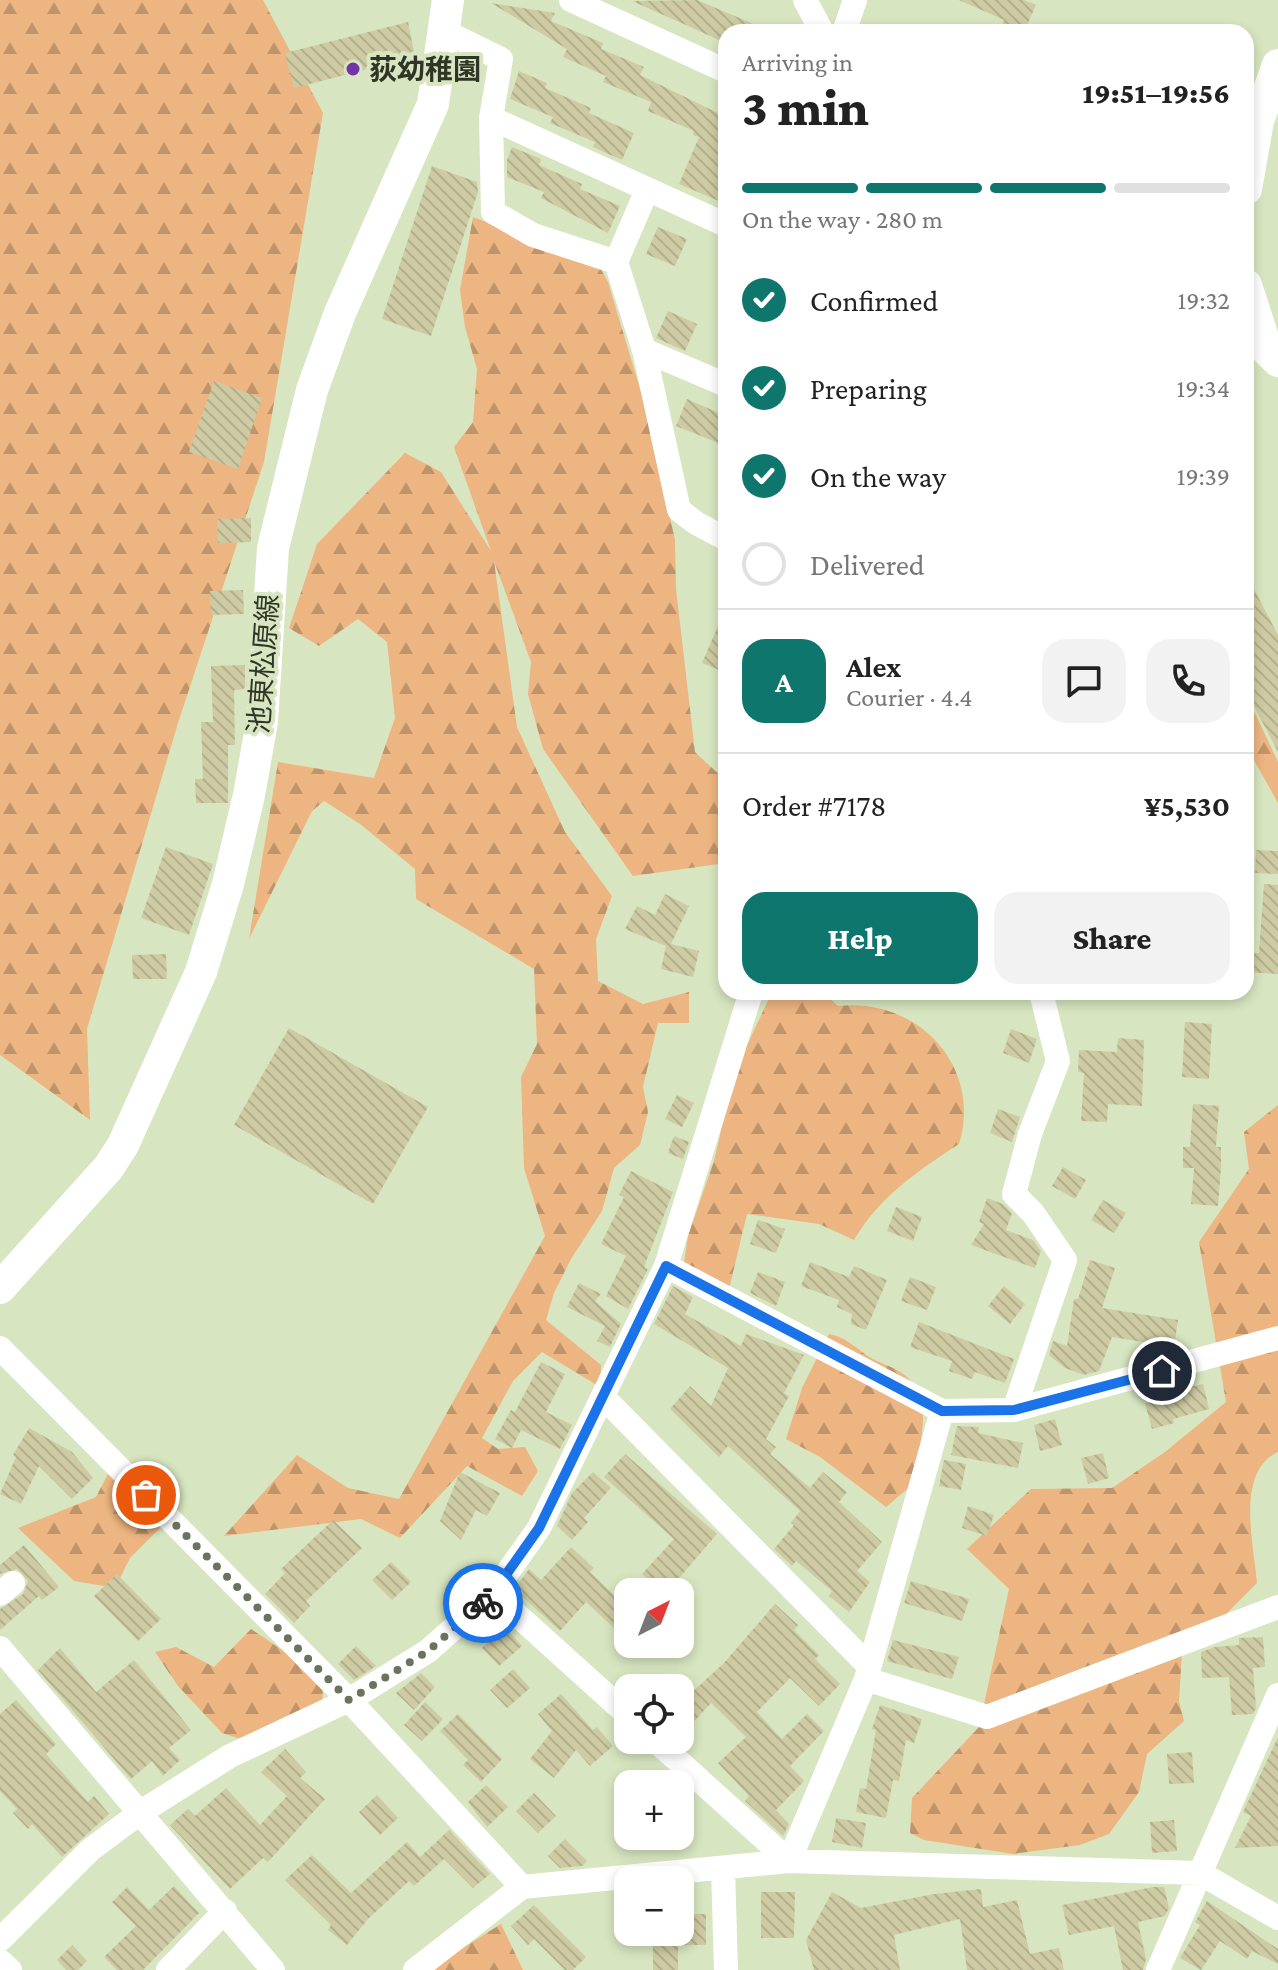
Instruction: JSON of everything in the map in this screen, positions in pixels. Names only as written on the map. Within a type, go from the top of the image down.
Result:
[{"type":"main road","name":"池東松原線","points":[[0,1288],[109,1167],[123,1145],[201,972],[249,795],[262,722],[273,548],[312,390],[340,313],[433,104],[446,16]]},
{"type":"main road","points":[[1254,144],[1258,121],[1278,65]]},
{"type":"main road","points":[[1254,310],[1267,350],[1278,361]]},
{"type":"street","points":[[571,0],[718,67]]},
{"type":"street","points":[[805,0],[818,24]]},
{"type":"street","points":[[847,24],[855,0]]},
{"type":"street","points":[[446,16],[501,59],[491,118],[493,212],[533,235],[616,262]]},
{"type":"street","points":[[491,118],[718,221]]},
{"type":"street","points":[[647,190],[616,262],[644,350],[679,510],[718,535]]},
{"type":"street","points":[[644,350],[718,382]]},
{"type":"street","points":[[0,1940],[90,1850],[141,1812],[230,1756],[349,1700],[428,1651],[493,1593],[539,1528],[666,1266],[749,1000]]},
{"type":"street","points":[[1014,1410],[1065,1260],[1033,1213],[1014,1194],[1030,1134],[1058,1061],[1043,1000]]},
{"type":"street","points":[[666,1266],[942,1411],[1014,1410],[1278,1338]]},
{"type":"street","points":[[0,1348],[349,1700],[522,1887]]},
{"type":"street","points":[[604,1398],[868,1672],[987,1717],[1278,1607]]},
{"type":"street","points":[[789,1861],[868,1672],[942,1411]]},
{"type":"street","points":[[493,1593],[614,1702]]},
{"type":"street","points":[[0,1648],[273,1970]]},
{"type":"street","points":[[1158,1970],[1278,1695]]},
{"type":"street","points":[[671,1754],[789,1861]]},
{"type":"street","points":[[415,1970],[522,1887],[789,1861],[1200,1873],[1278,1918]]},
{"type":"street","points":[[723,1868],[726,1970]]},
{"type":"street","points":[[168,1970],[225,1911]]},
{"type":"street","points":[[0,1961],[10,1970]]},
{"type":"green space","points":[[0,0],[263,0],[323,113],[264,462],[178,723],[87,1029],[90,1120],[0,1055]]},
{"type":"green space","points":[[473,217],[598,264],[608,282],[646,409],[675,540],[676,589],[695,752],[718,774],[718,864],[633,876],[543,749],[528,694],[531,662],[494,561],[517,727],[565,832],[612,896],[596,939],[598,981],[643,1004],[689,992],[689,1023],[658,1023],[643,1087],[648,1112],[640,1145],[614,1168],[602,1211],[571,1259],[554,1293],[546,1320],[601,1365],[600,1387],[542,1352],[513,1381],[482,1438],[498,1449],[525,1447],[538,1471],[522,1496],[467,1466],[400,1538],[361,1519],[224,1536],[297,1455],[348,1488],[399,1499],[545,1236],[524,1168],[521,1077],[537,1044],[534,969],[416,899],[415,869],[360,824],[324,801],[312,811],[249,939],[278,762],[374,778],[395,718],[387,642],[358,619],[319,646],[289,628],[317,544],[405,453],[441,472],[491,551],[454,447],[473,422],[477,369],[465,327],[460,290]]},
{"type":"green space","points":[[1254,711],[1278,762],[1278,803],[1254,760]]},
{"type":"green space","points":[[768,1000],[831,1000],[838,1006],[867,1006],[894,1013],[917,1025],[937,1042],[952,1064],[961,1088],[964,1115],[959,1144],[887,1198],[854,1240],[819,1224],[747,1214],[729,1289],[684,1263],[688,1236],[714,1161],[735,1071]]},
{"type":"green space","points":[[1278,1105],[1278,1452],[1265,1462],[1256,1475],[1252,1492],[1251,1530],[1257,1583],[1225,1615],[1183,1636],[1179,1701],[1184,1721],[1147,1754],[1139,1792],[1109,1834],[1080,1845],[1013,1854],[924,1840],[910,1833],[912,1798],[979,1727],[1009,1589],[967,1549],[1031,1489],[1112,1488],[1165,1452],[1226,1402],[1199,1242],[1249,1169],[1244,1132]]},
{"type":"green space","points":[[829,1334],[900,1372],[912,1382],[919,1394],[923,1423],[912,1485],[886,1507],[820,1457],[786,1439],[802,1388]]},
{"type":"green space","points":[[111,1468],[146,1495],[160,1528],[130,1558],[115,1588],[74,1581],[18,1528],[96,1497]]},
{"type":"green space","points":[[251,1629],[306,1666],[323,1685],[322,1712],[256,1744],[222,1733],[178,1686],[155,1652],[176,1647],[214,1667]]},
{"type":"green space","points":[[501,1924],[523,1970],[428,1970]]},
{"type":"building","points":[[697,0],[753,24],[718,24],[718,39],[632,1]]},
{"type":"building","points":[[959,0],[1024,0],[1036,5],[1028,24],[1002,24],[1004,20]]},
{"type":"building","points":[[491,3],[555,13],[551,21],[603,43],[601,49],[644,67],[640,75],[718,113],[718,201],[679,184],[699,137],[693,135],[694,131],[648,111],[651,102],[603,82],[606,76],[563,57],[567,49]]},
{"type":"building","points":[[408,22],[415,57],[294,88],[285,53]]},
{"type":"building","points":[[519,71],[547,83],[545,88],[591,108],[589,113],[634,133],[622,160],[593,147],[595,142],[550,123],[553,117],[510,99]]},
{"type":"building","points":[[512,147],[541,159],[539,165],[582,184],[580,189],[620,206],[608,233],[541,198],[544,192],[507,177],[507,160]]},
{"type":"building","points":[[432,166],[477,182],[478,192],[431,336],[382,319]]},
{"type":"building","points":[[658,227],[687,239],[675,266],[646,254]]},
{"type":"building","points":[[668,311],[697,324],[685,351],[656,338]]},
{"type":"building","points":[[214,381],[262,398],[238,469],[189,452]]},
{"type":"building","points":[[687,399],[718,413],[718,443],[676,426]]},
{"type":"building","points":[[251,518],[251,542],[218,543],[217,519]]},
{"type":"building","points":[[1254,589],[1278,635],[1278,752],[1254,706]]},
{"type":"building","points":[[243,590],[244,614],[211,615],[210,591]]},
{"type":"building","points":[[718,626],[718,670],[702,663]]},
{"type":"building","points":[[245,665],[245,689],[234,690],[235,745],[228,745],[228,803],[196,803],[195,779],[203,779],[201,722],[213,722],[211,666]]},
{"type":"building","points":[[166,847],[213,864],[189,935],[141,918]]},
{"type":"building","points":[[1256,850],[1278,851],[1278,874],[1255,873]]},
{"type":"building","points":[[1264,884],[1278,885],[1278,974],[1254,972],[1254,953],[1259,953]]},
{"type":"building","points":[[665,894],[689,906],[671,944],[699,951],[693,977],[661,969],[666,946],[625,929],[637,906],[655,915]]},
{"type":"building","points":[[166,954],[167,979],[133,979],[132,955]]},
{"type":"building","points":[[1185,1022],[1212,1024],[1209,1079],[1182,1077]]},
{"type":"building","points":[[289,1028],[428,1107],[373,1204],[234,1125]]},
{"type":"building","points":[[1011,1029],[1037,1039],[1029,1063],[1003,1053]]},
{"type":"building","points":[[1118,1038],[1144,1040],[1142,1106],[1108,1104],[1107,1122],[1081,1121],[1084,1073],[1078,1072],[1079,1050],[1117,1052]]},
{"type":"building","points":[[677,1095],[694,1103],[682,1127],[665,1119]]},
{"type":"building","points":[[1193,1104],[1219,1106],[1216,1147],[1221,1147],[1221,1168],[1218,1206],[1191,1204],[1194,1168],[1183,1168],[1183,1147],[1190,1147]]},
{"type":"building","points":[[998,1109],[1020,1117],[1012,1142],[990,1133]]},
{"type":"building","points":[[674,1136],[689,1142],[683,1159],[668,1153]]},
{"type":"building","points":[[1063,1167],[1086,1180],[1075,1199],[1052,1186]]},
{"type":"building","points":[[631,1171],[673,1192],[644,1267],[648,1269],[628,1309],[606,1296],[626,1256],[601,1244],[624,1197],[619,1195]]},
{"type":"building","points":[[987,1198],[1003,1204],[1012,1213],[1006,1230],[1033,1240],[1041,1251],[1035,1268],[971,1245],[984,1224],[979,1222]]},
{"type":"building","points":[[1103,1200],[1126,1213],[1114,1233],[1091,1220]]},
{"type":"building","points":[[896,1207],[922,1217],[913,1241],[887,1231]]},
{"type":"building","points":[[758,1220],[785,1229],[776,1253],[750,1244]]},
{"type":"building","points":[[1090,1260],[1115,1268],[1102,1308],[1178,1320],[1174,1347],[1112,1337],[1099,1371],[1084,1375],[1065,1368],[1049,1355],[1053,1341],[1067,1346],[1074,1299],[1078,1299]]},
{"type":"building","points":[[810,1262],[849,1277],[854,1266],[887,1280],[866,1330],[851,1324],[852,1314],[837,1307],[839,1300],[801,1286]]},
{"type":"building","points":[[758,1272],[785,1282],[776,1306],[750,1293]]},
{"type":"building","points":[[910,1277],[936,1287],[927,1310],[901,1301]]},
{"type":"building","points":[[579,1283],[601,1294],[595,1301],[621,1324],[610,1347],[597,1341],[605,1326],[567,1307]]},
{"type":"building","points":[[673,1286],[693,1297],[685,1314],[741,1346],[746,1334],[804,1355],[784,1393],[789,1396],[766,1439],[776,1447],[770,1454],[810,1488],[823,1472],[847,1492],[839,1502],[882,1542],[857,1571],[870,1582],[849,1612],[829,1596],[832,1591],[796,1561],[792,1566],[774,1549],[794,1525],[791,1523],[800,1511],[728,1446],[719,1457],[670,1409],[690,1386],[711,1406],[728,1368],[654,1324]]},
{"type":"building","points":[[1004,1286],[1025,1304],[1010,1324],[988,1306]]},
{"type":"building","points":[[919,1322],[1014,1359],[1005,1383],[975,1372],[972,1379],[949,1371],[952,1361],[910,1347]]},
{"type":"building","points":[[541,1362],[565,1374],[546,1412],[572,1425],[560,1449],[521,1430],[512,1448],[495,1439],[511,1410],[515,1412]]},
{"type":"building","points":[[1203,1384],[1209,1409],[1173,1419],[1174,1423],[1152,1429],[1145,1403],[1182,1394],[1181,1389]]},
{"type":"building","points":[[1055,1419],[1062,1445],[1040,1451],[1034,1425]]},
{"type":"building","points":[[957,1426],[979,1427],[978,1433],[1023,1443],[1018,1468],[951,1455]]},
{"type":"building","points":[[29,1428],[72,1452],[93,1478],[72,1499],[39,1466],[21,1504],[0,1494],[16,1457],[13,1455]]},
{"type":"building","points":[[1103,1453],[1109,1478],[1088,1484],[1081,1458]]},
{"type":"building","points":[[625,1454],[717,1534],[679,1578],[646,1578],[642,1574],[674,1539],[604,1477]]},
{"type":"building","points":[[944,1460],[966,1464],[961,1490],[939,1486]]},
{"type":"building","points":[[460,1472],[500,1493],[487,1516],[476,1510],[461,1540],[440,1521]]},
{"type":"building","points":[[593,1472],[611,1488],[584,1518],[588,1522],[572,1540],[557,1526],[572,1493]]},
{"type":"building","points":[[968,1506],[994,1515],[987,1536],[962,1528]]},
{"type":"building","points":[[333,1520],[362,1548],[306,1601],[310,1606],[294,1623],[265,1594],[285,1573],[281,1569]]},
{"type":"building","points":[[24,1545],[59,1587],[42,1600],[39,1596],[0,1630],[0,1609],[23,1594],[28,1581],[17,1569],[0,1574],[0,1565]]},
{"type":"building","points":[[571,1547],[594,1568],[590,1572],[614,1595],[614,1628],[586,1602],[560,1631],[514,1589],[529,1569],[541,1580]]},
{"type":"building","points":[[391,1562],[411,1582],[392,1600],[372,1580]]},
{"type":"building","points":[[117,1574],[161,1619],[138,1641],[94,1596]]},
{"type":"building","points":[[911,1581],[969,1599],[962,1621],[904,1603]]},
{"type":"building","points":[[775,1604],[798,1625],[794,1630],[819,1655],[815,1659],[840,1684],[819,1706],[790,1678],[757,1712],[782,1739],[807,1714],[824,1731],[790,1766],[804,1781],[776,1810],[789,1824],[783,1836],[745,1801],[749,1796],[718,1763],[746,1737],[711,1703],[694,1722],[694,1690],[723,1664]]},
{"type":"building","points":[[505,1627],[522,1646],[499,1666],[482,1648]]},
{"type":"building","points":[[1263,1637],[1265,1667],[1253,1668],[1256,1708],[1253,1714],[1232,1715],[1229,1677],[1202,1678],[1201,1652],[1239,1645],[1239,1638]]},
{"type":"building","points":[[893,1640],[959,1657],[952,1679],[887,1661]]},
{"type":"building","points":[[356,1646],[376,1666],[354,1680],[338,1664]]},
{"type":"building","points":[[60,1648],[96,1692],[134,1660],[191,1730],[169,1748],[180,1760],[163,1776],[152,1761],[131,1779],[38,1670]]},
{"type":"building","points":[[513,1669],[530,1688],[507,1708],[490,1690]]},
{"type":"building","points":[[421,1673],[435,1687],[414,1710],[396,1693]]},
{"type":"building","points":[[561,1694],[593,1730],[597,1727],[613,1746],[590,1766],[576,1750],[554,1778],[530,1759],[552,1731],[538,1714]]},
{"type":"building","points":[[16,1700],[56,1744],[46,1754],[88,1802],[94,1796],[109,1814],[62,1857],[32,1824],[28,1829],[13,1813],[17,1809],[0,1791],[0,1714]]},
{"type":"building","points":[[425,1702],[443,1719],[422,1741],[404,1725]]},
{"type":"building","points":[[880,1705],[922,1719],[914,1743],[906,1740],[899,1781],[893,1780],[886,1818],[856,1812],[860,1788],[866,1789],[876,1730],[872,1729]]},
{"type":"building","points":[[458,1714],[502,1759],[481,1782],[463,1765],[468,1760],[440,1731]]},
{"type":"building","points":[[1278,1737],[1278,1846],[1235,1848],[1251,1816],[1243,1812]]},
{"type":"building","points":[[285,1749],[306,1772],[300,1778],[325,1799],[268,1862],[263,1858],[230,1889],[170,1825],[188,1809],[195,1816],[226,1788],[260,1825],[287,1796],[261,1772]]},
{"type":"building","points":[[1192,1752],[1194,1783],[1169,1784],[1167,1754]]},
{"type":"building","points":[[486,1785],[508,1807],[487,1827],[468,1802]]},
{"type":"building","points":[[534,1793],[556,1816],[538,1833],[516,1811]]},
{"type":"building","points":[[377,1795],[398,1818],[380,1835],[359,1812]]},
{"type":"building","points":[[836,1818],[866,1823],[862,1848],[832,1842]]},
{"type":"building","points":[[1174,1820],[1177,1851],[1152,1853],[1150,1822]]},
{"type":"building","points":[[449,1830],[490,1874],[473,1888],[444,1859],[414,1886],[409,1881],[368,1919],[347,1945],[328,1930],[331,1925],[285,1880],[312,1855],[351,1893],[407,1842],[420,1857]]},
{"type":"building","points":[[565,1839],[587,1861],[582,1866],[560,1868],[548,1856]]},
{"type":"building","points":[[174,1886],[199,1913],[143,1970],[117,1970],[104,1957],[136,1926],[112,1902],[127,1887],[149,1910]]},
{"type":"building","points":[[1164,1887],[1169,1908],[1165,1916],[1138,1922],[1146,1959],[1143,1970],[1123,1970],[1114,1926],[1069,1935],[1062,1905]]},
{"type":"building","points":[[981,1889],[983,1907],[1017,1900],[1030,1954],[1059,1948],[1064,1970],[967,1970],[960,1919],[894,1935],[900,1970],[814,1970],[806,1940],[832,1892],[861,1908],[934,1894]]},
{"type":"building","points":[[761,1892],[795,1892],[794,1938],[761,1938]]},
{"type":"building","points":[[1207,1901],[1278,1949],[1278,1964],[1252,1951],[1247,1959],[1220,1941],[1201,1970],[1180,1958],[1200,1925],[1195,1922]]},
{"type":"building","points":[[534,1905],[586,1957],[573,1970],[565,1970],[534,1939],[528,1945],[511,1926]]},
{"type":"building","points":[[694,1914],[706,1914],[706,1945],[694,1945]]},
{"type":"building","points":[[72,1945],[87,1961],[78,1970],[66,1970],[57,1960]]},
{"type":"building","points":[[653,1946],[678,1946],[678,1970],[653,1970]]},
{"type":"way so far","points":[[146,1495],[349,1700],[428,1651],[483,1603]]},
{"type":"place","name":"荻幼稚園","points":[[353,69]]},
{"type":"route","points":[[483,1603],[539,1528],[666,1266],[908,1396],[942,1411],[1014,1410],[1162,1371]]}]
